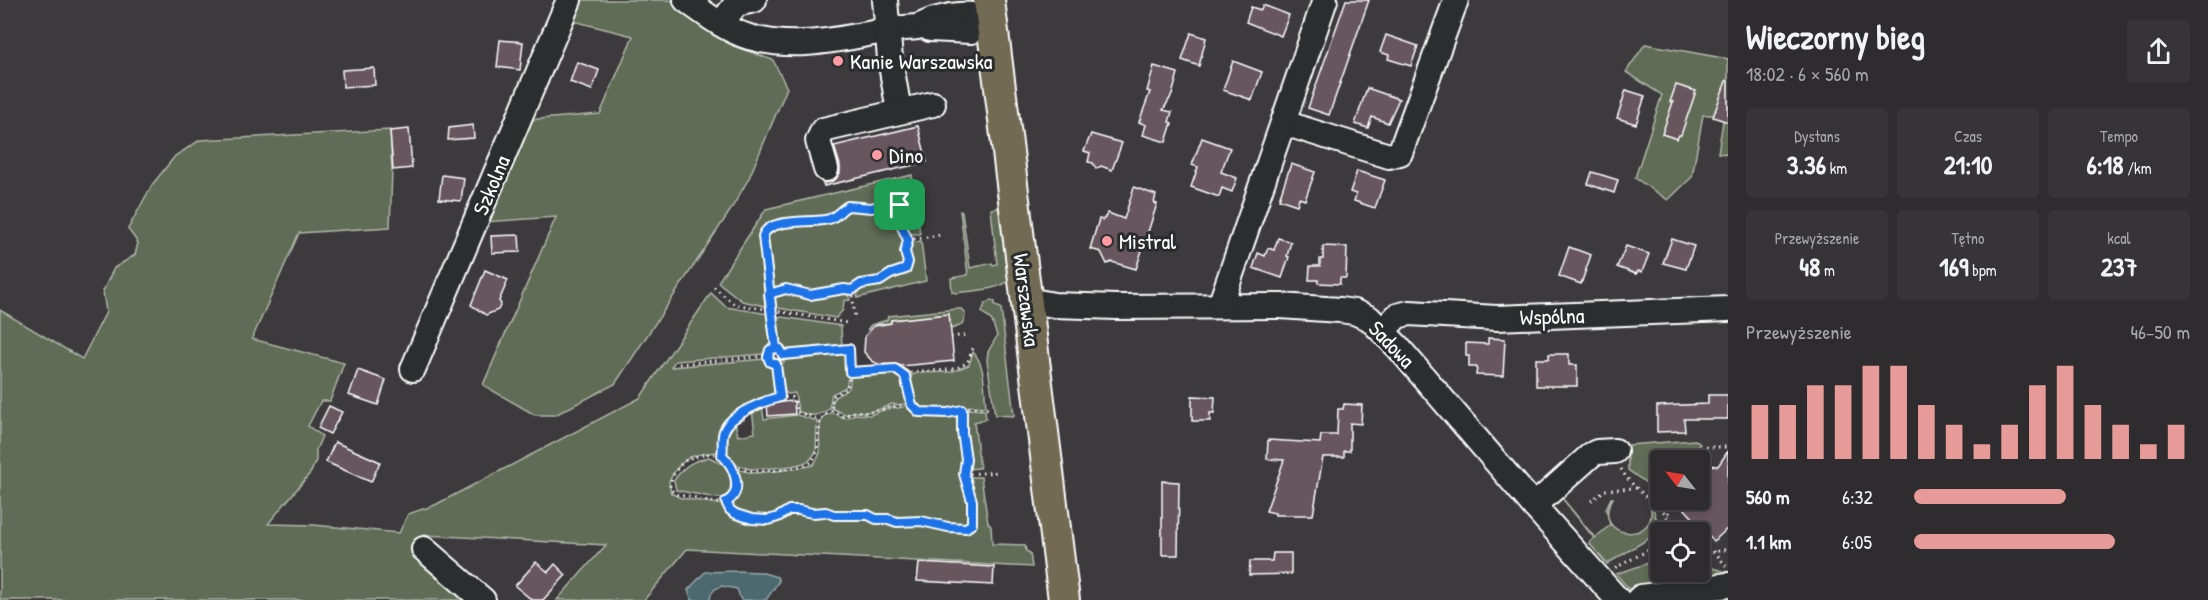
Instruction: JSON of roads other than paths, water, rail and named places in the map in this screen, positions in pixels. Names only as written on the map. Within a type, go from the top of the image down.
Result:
[{"type":"main road","name":"Warszawska","points":[[991,9],[1064,600]]},
{"type":"street","name":"Szkolna","points":[[413,369],[569,0]]},
{"type":"street","points":[[686,0],[721,24],[748,37],[788,44],[819,43],[858,37],[919,26],[932,20],[967,12],[991,9]]},
{"type":"street","points":[[885,0],[891,59],[900,111]]},
{"type":"street","points":[[1220,306],[1325,0]]},
{"type":"street","points":[[1284,123],[1389,156],[1400,153],[1456,0]]},
{"type":"street","points":[[721,24],[730,9],[744,1]]},
{"type":"street","points":[[826,169],[818,141],[823,130],[933,104]]},
{"type":"street","name":"Sadowa","points":[[1027,300],[1075,306],[1280,306],[1354,312],[1369,318],[1383,331],[1618,600]]},
{"type":"street","name":"Wspólna","points":[[1383,331],[1397,316],[1409,313],[1497,318],[1728,309]]},
{"type":"street","points":[[1534,506],[1591,455],[1597,452],[1615,451]]},
{"type":"street","points":[[424,549],[483,600]]},
{"type":"street","points":[[1638,600],[1641,597],[1728,585]]},
{"type":"water","points":[[705,572],[760,572],[777,577],[779,581],[766,600],[741,600],[737,589],[722,586],[715,589],[710,600],[692,600],[688,590]]},
{"type":"place","name":"Kanie Warszawska","points":[[838,61]]},
{"type":"place","name":"Dino","points":[[877,155]]},
{"type":"place","name":"Mistral","points":[[1107,241]]}]
